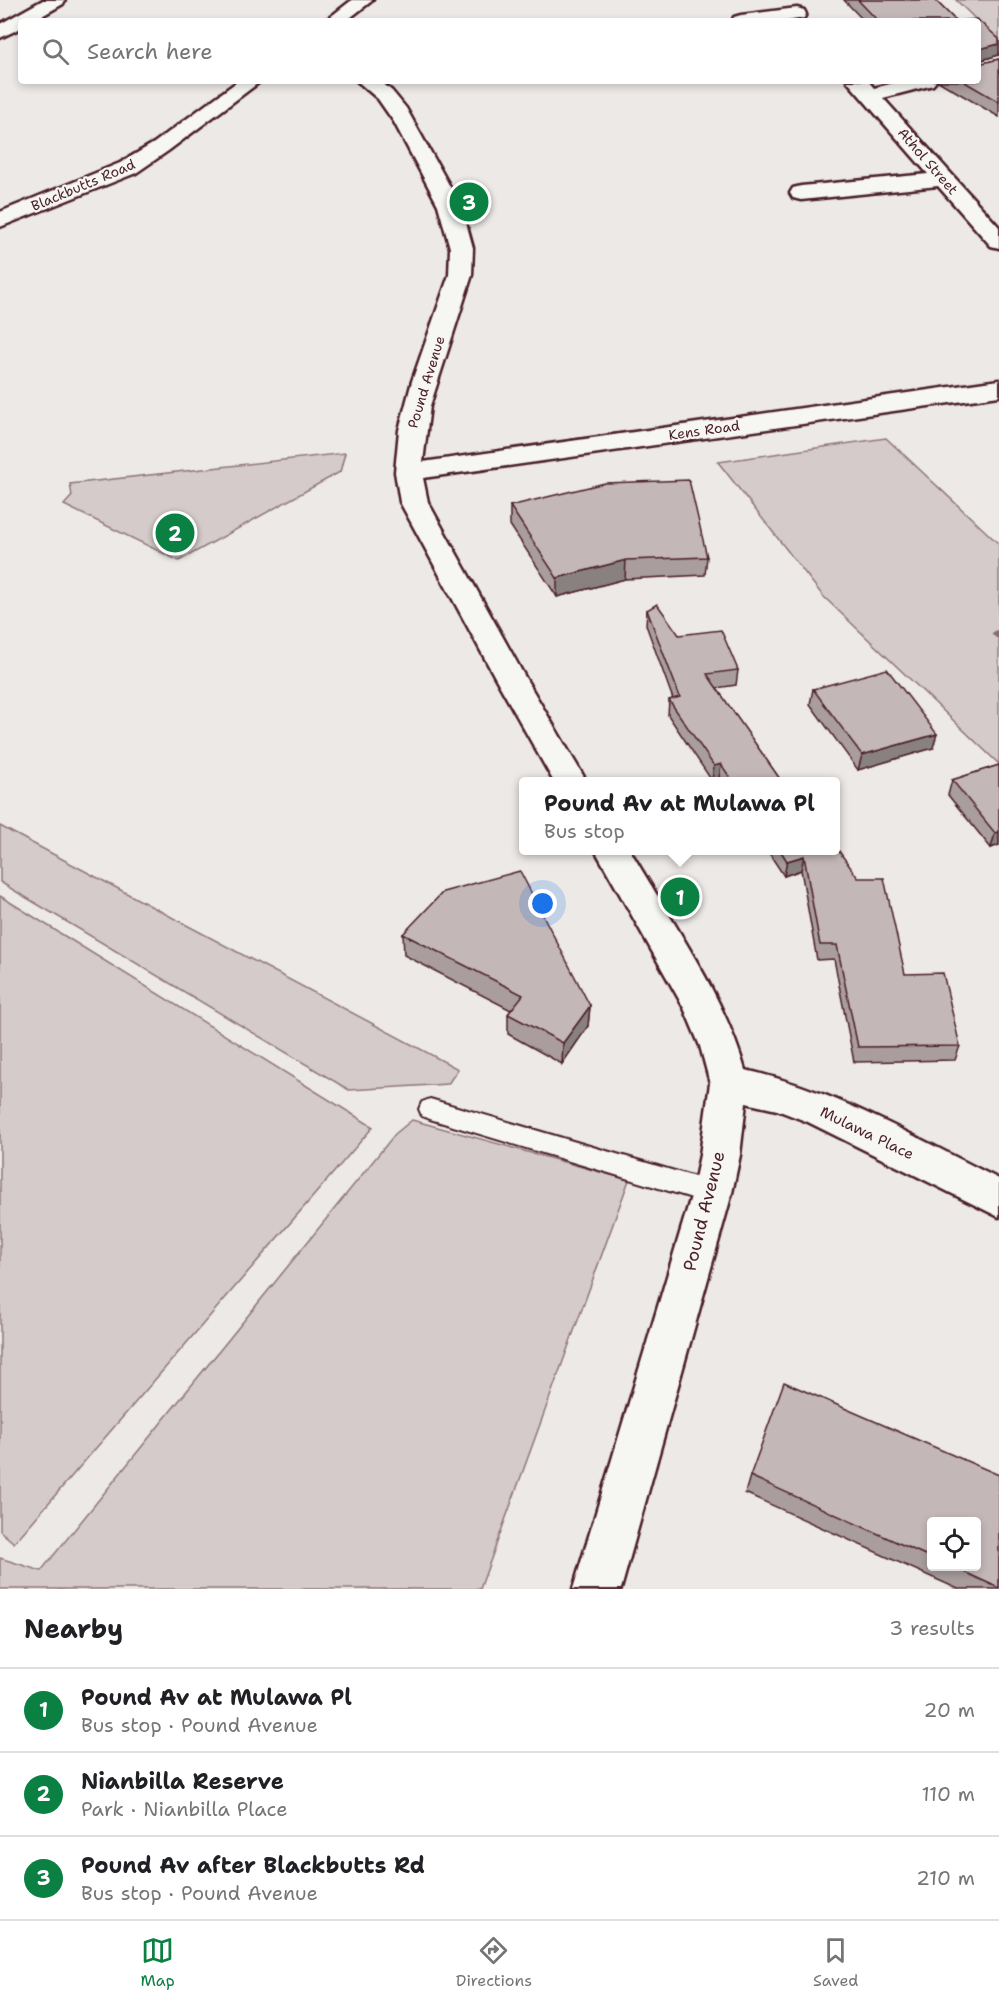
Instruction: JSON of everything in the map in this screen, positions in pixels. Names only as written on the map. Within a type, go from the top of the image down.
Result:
[{"type":"street","points":[[24,18],[56,0]]},
{"type":"street","points":[[338,18],[364,0]]},
{"type":"street","points":[[0,11],[35,12]]},
{"type":"street","points":[[759,18],[795,12]]},
{"type":"street","points":[[0,32],[18,22]]},
{"type":"street","name":"Blackbutts Road","points":[[0,220],[128,168],[161,147],[247,84]]},
{"type":"street","name":"Pound Avenue","points":[[372,84],[395,105],[436,179],[459,234],[462,266],[410,435],[410,472],[414,502],[511,679],[568,777]]},
{"type":"street","points":[[863,88],[899,84]]},
{"type":"street","name":"Athol Street","points":[[863,88],[999,241]]},
{"type":"street","points":[[801,193],[943,178]]},
{"type":"street","name":"Kens Road","points":[[410,472],[999,388]]},
{"type":"street","name":"Pound Avenue","points":[[597,1589],[712,1193],[720,1155],[729,1083],[719,1046],[700,1003],[615,855]]},
{"type":"street","name":"Mulawa Place","points":[[729,1083],[779,1094],[822,1110],[999,1199]]},
{"type":"lane","points":[[430,1109],[712,1193]]},
{"type":"shaded area","points":[[956,0],[999,0],[999,42],[981,24],[981,18],[974,18]]},
{"type":"shaded area","points":[[886,438],[999,544],[999,764],[823,596],[718,462]]},
{"type":"shaded area","points":[[345,453],[340,472],[179,561],[64,505],[72,496],[70,484]]},
{"type":"shaded area","points":[[0,826],[458,1069],[448,1084],[349,1090],[0,882]]},
{"type":"shaded area","points":[[0,896],[373,1127],[14,1543],[0,1531]]},
{"type":"shaded area","points":[[412,1120],[629,1180],[480,1589],[0,1589],[0,1558],[41,1571],[395,1134]]},
{"type":"building","points":[[858,0],[935,0],[953,18],[875,18]]},
{"type":"building","points":[[981,23],[999,39],[999,44],[981,48]]},
{"type":"building","points":[[999,59],[999,102],[968,84],[981,84],[981,64]]},
{"type":"building","points":[[689,480],[707,557],[626,560],[557,578],[510,506],[605,483]]},
{"type":"building","points":[[657,604],[679,635],[721,630],[738,670],[707,674],[779,777],[730,777],[721,764],[714,766],[669,700],[680,697],[647,610]]},
{"type":"building","points":[[887,669],[937,734],[862,755],[813,689]]},
{"type":"building","points":[[999,765],[999,832],[995,833],[952,780]]},
{"type":"building","points":[[840,853],[858,878],[884,878],[905,974],[943,973],[960,1046],[858,1047],[837,945],[820,945],[804,856],[787,861],[783,855],[840,855]]},
{"type":"building","points":[[520,871],[590,1006],[563,1043],[508,1014],[523,995],[403,934],[443,892]]},
{"type":"building","points":[[784,1382],[999,1475],[999,1588],[962,1571],[981,1571],[981,1517],[927,1517],[927,1556],[750,1476]]},
{"type":"place","name":"Pound Av after Blackbutts Rd","points":[[469,202]]},
{"type":"place","name":"Nianbilla Reserve","points":[[175,533]]},
{"type":"place","name":"Pound Av at Mulawa Pl","points":[[680,897]]}]
